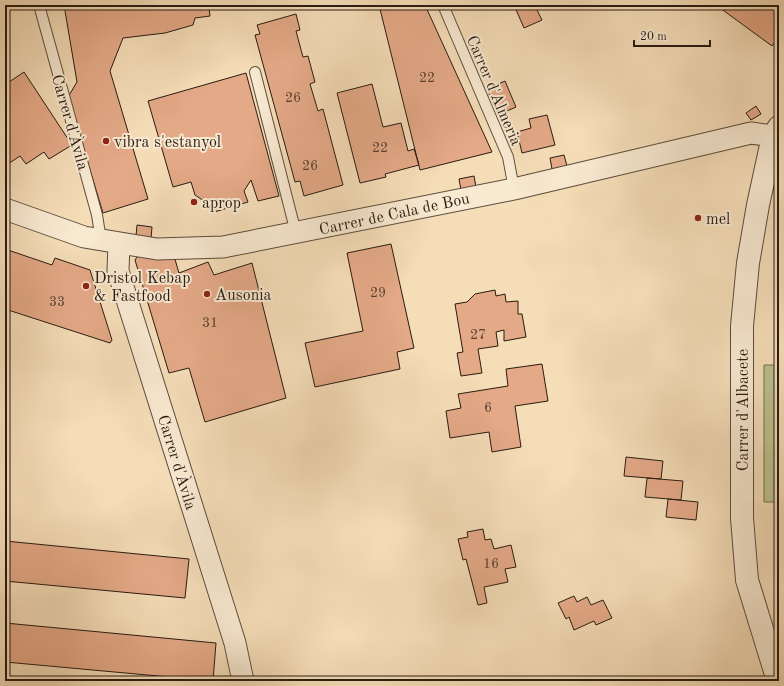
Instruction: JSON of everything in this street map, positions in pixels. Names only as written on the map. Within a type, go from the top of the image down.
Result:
[{"type":"street","name":"Carrer de Cala de Bou","points":[[5,209],[84,237],[110,242],[157,249],[223,247],[514,188],[751,132],[776,132]]},
{"type":"street","name":"Carrer d'Albacete","points":[[776,132],[758,204],[748,263],[742,326],[742,518],[747,580],[778,681]]},
{"type":"street","name":"Carrer d'Àvila","points":[[110,242],[235,644],[243,681]]},
{"type":"lane","name":"Carrer d'Àvila","points":[[39,5],[97,215],[110,242]]},
{"type":"lane","name":"Carrer d'Almeria","points":[[443,5],[508,157],[514,188]]},
{"type":"lane","points":[[255,72],[296,233]]},
{"type":"green space","points":[[764,365],[779,365],[779,502],[764,502]]},
{"type":"building","name":"vibra s'estanyol","points":[[64,5],[228,5],[209,8],[210,16],[195,18],[193,25],[165,33],[123,38],[110,71],[148,199],[103,213],[68,97],[77,82]]},
{"type":"building","points":[[379,5],[425,5],[492,152],[420,170]]},
{"type":"building","points":[[514,5],[542,5],[536,8],[542,20],[524,28]]},
{"type":"building","points":[[716,5],[779,5],[779,36],[772,46]]},
{"type":"building","points":[[296,14],[300,30],[296,31],[303,57],[308,56],[315,82],[310,84],[318,111],[323,109],[343,185],[304,196],[300,181],[295,182],[255,35],[260,34],[257,25]]},
{"type":"building","points":[[24,72],[72,145],[49,159],[44,152],[26,164],[20,156],[5,166],[5,82],[6,84]]},
{"type":"building","points":[[246,73],[279,196],[258,201],[251,180],[244,191],[248,202],[211,213],[207,203],[195,195],[191,182],[173,187],[148,101]]},
{"type":"building","points":[[505,81],[516,107],[498,115],[487,89]]},
{"type":"building","points":[[372,84],[383,127],[401,123],[408,151],[414,149],[419,165],[385,174],[386,177],[360,183],[337,93]]},
{"type":"building","points":[[756,106],[761,114],[751,120],[746,113]]},
{"type":"building","points":[[547,115],[555,145],[522,153],[517,132],[531,128],[529,119]]},
{"type":"building","points":[[564,155],[567,166],[552,169],[550,158]]},
{"type":"building","points":[[474,176],[476,187],[461,190],[459,179]]},
{"type":"building","points":[[137,225],[152,227],[151,238],[136,236]]},
{"type":"building","points":[[391,244],[414,348],[397,352],[400,369],[315,387],[305,343],[363,331],[347,253]]},
{"type":"building","points":[[5,249],[52,265],[55,258],[90,270],[112,340],[110,343],[5,309]]},
{"type":"building","points":[[139,254],[174,256],[179,273],[208,262],[214,275],[252,263],[286,398],[205,422],[189,368],[169,373],[135,260]]},
{"type":"building","points":[[495,290],[496,296],[505,294],[506,302],[518,301],[518,314],[522,314],[526,337],[504,341],[504,330],[496,332],[498,346],[478,349],[482,373],[461,376],[457,353],[463,352],[455,304],[467,302],[475,294]]},
{"type":"building","points":[[542,364],[548,401],[515,406],[521,447],[492,452],[489,432],[450,438],[446,411],[461,408],[458,394],[508,386],[506,369]]},
{"type":"building","points":[[626,457],[663,461],[661,479],[624,476]]},
{"type":"building","points":[[647,478],[683,481],[681,500],[645,497]]},
{"type":"building","points":[[668,499],[698,502],[696,520],[666,517]]},
{"type":"building","points":[[483,529],[485,540],[491,539],[494,549],[511,545],[516,567],[505,569],[508,582],[484,587],[487,603],[478,605],[466,559],[463,560],[458,539],[468,537],[467,532]]},
{"type":"building","points":[[5,541],[189,559],[185,598],[5,581]]},
{"type":"building","points":[[574,596],[577,602],[587,597],[591,605],[603,600],[612,618],[596,625],[594,621],[574,630],[569,617],[566,619],[558,603]]},
{"type":"building","points":[[5,623],[216,643],[213,681],[5,662]]},
{"type":"building","points":[[516,678],[541,678],[541,681],[516,681]]},
{"type":"place","name":"vibra s'estanyol","points":[[106,141]]},
{"type":"place","name":"aprop","points":[[194,202]]},
{"type":"place","name":"mel","points":[[698,218]]},
{"type":"place","name":"Dristol Kebap & Fastfood","points":[[86,286]]},
{"type":"place","name":"Ausonia","points":[[207,294]]}]
